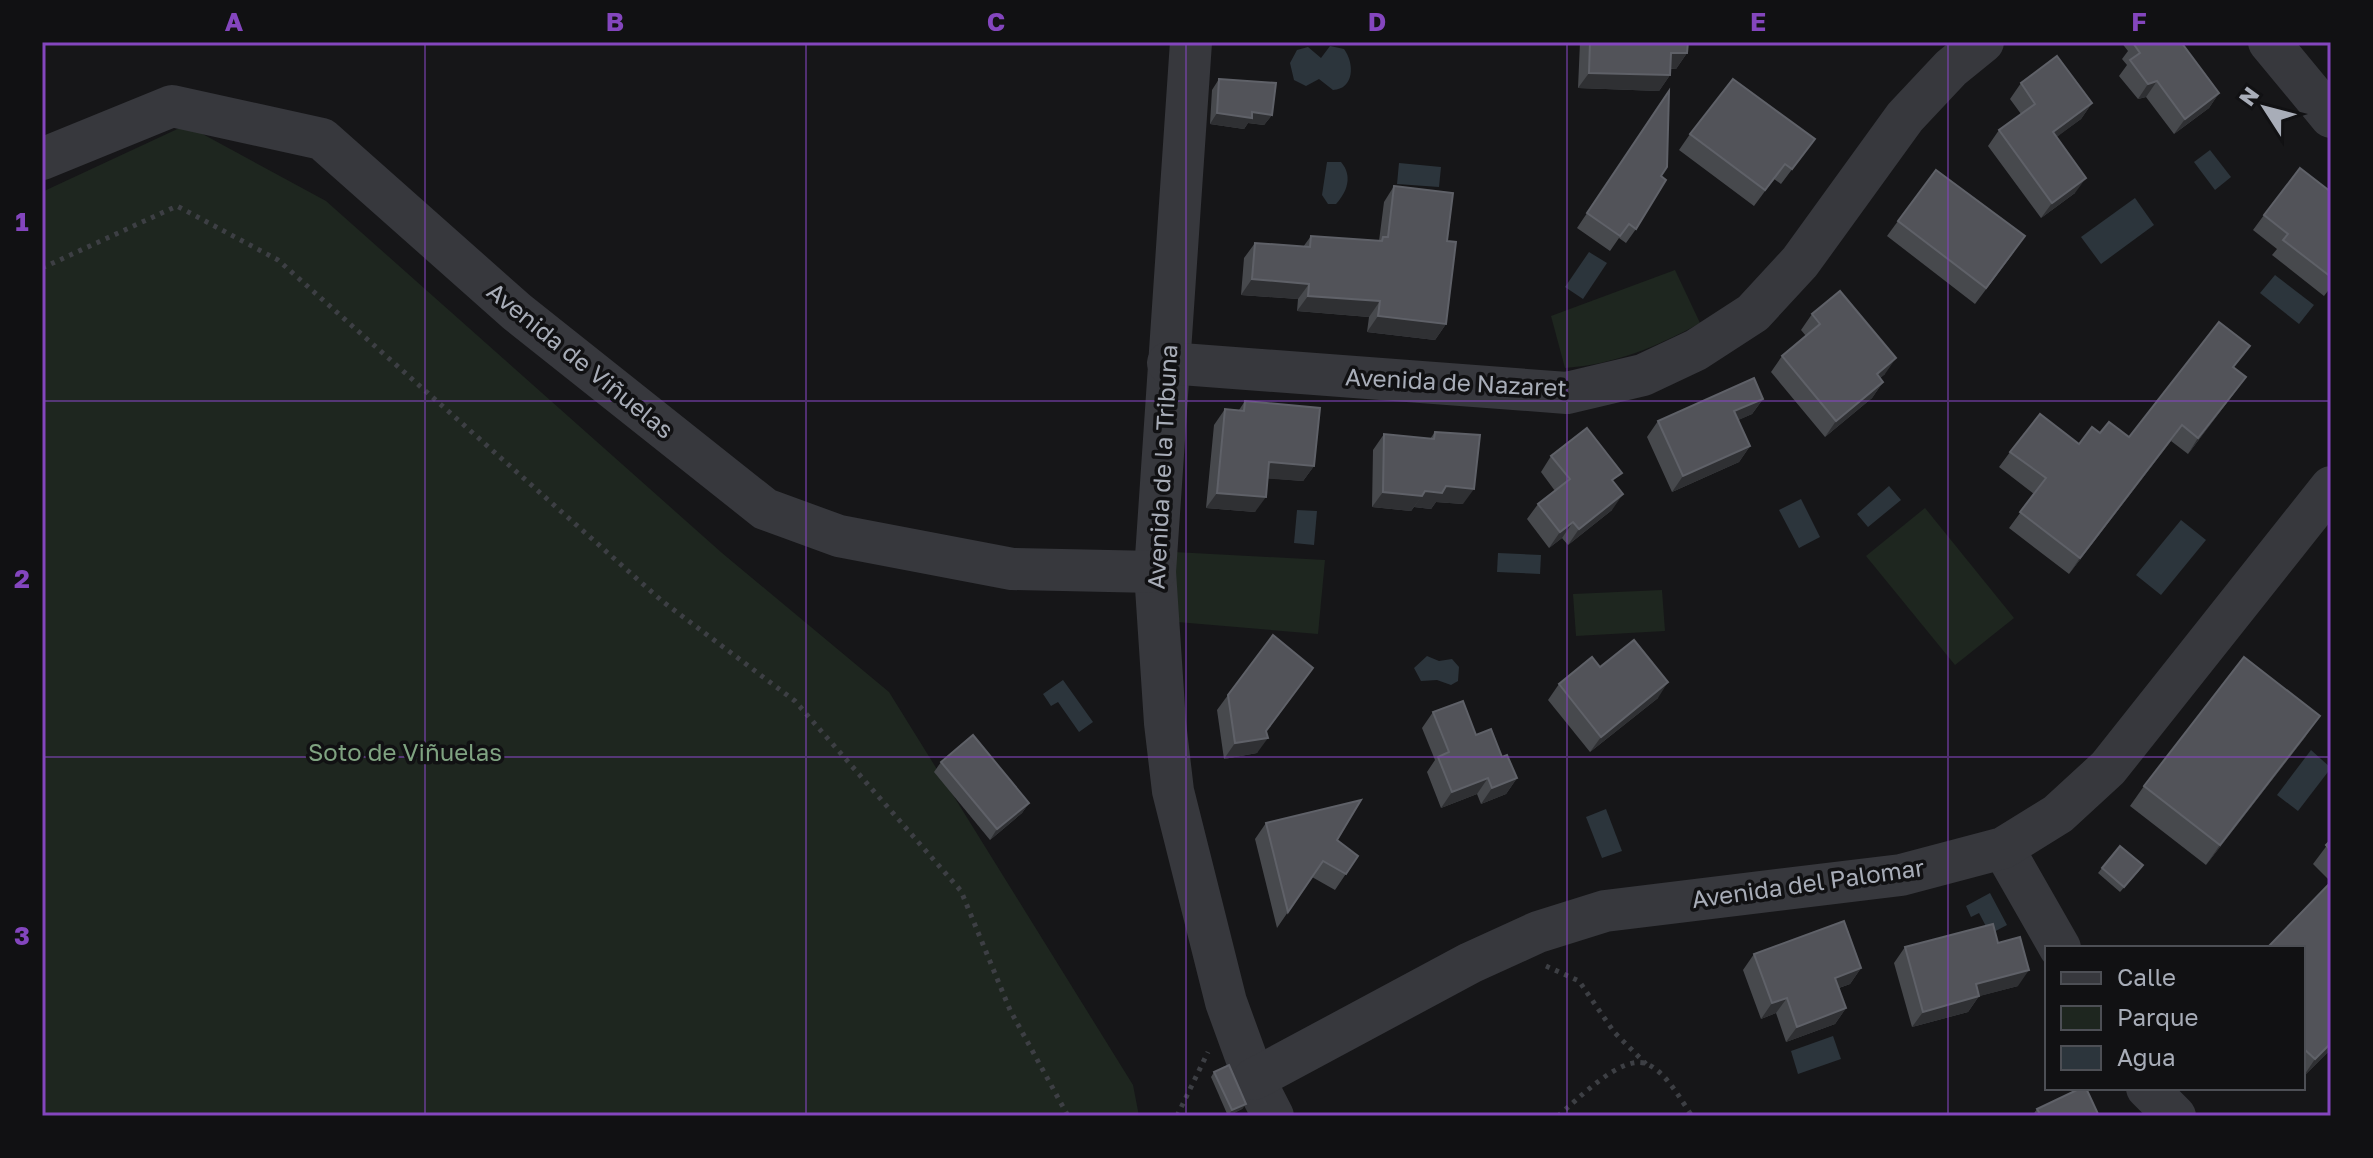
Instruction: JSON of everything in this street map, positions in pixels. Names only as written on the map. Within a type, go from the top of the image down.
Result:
[{"type":"street","name":"Avenida de la Tribuna","points":[[1191,42],[1155,572],[1173,791],[1226,1002],[1254,1079],[1273,1116]]},
{"type":"street","name":"Avenida de Nazaret","points":[[1168,363],[1567,393],[1643,375],[1696,350],[1753,313],[1800,262],[1905,117],[1951,68],[1983,42]]},
{"type":"street","points":[[2269,42],[2331,117]]},
{"type":"street","name":"Avenida de Viñuelas","points":[[42,159],[172,106],[322,139],[517,312],[765,509],[839,536],[1012,569],[1155,572]]},
{"type":"street","name":"Avenida del Palomar","points":[[1254,1079],[1511,944],[1605,911],[1901,875],[2003,848],[2058,814],[2108,768],[2331,487]]},
{"type":"street","points":[[2003,848],[2059,946]]},
{"type":"street","points":[[2149,1090],[2175,1116]]},
{"type":"path","points":[[42,268],[177,206],[278,260],[662,601],[795,701],[961,891],[1010,1010],[1068,1116]]},
{"type":"path","points":[[1511,944],[1532,960],[1579,981],[1614,1032],[1661,1075],[1692,1116]]},
{"type":"path","points":[[1177,1116],[1206,1058],[1226,1002]]},
{"type":"path","points":[[1558,1116],[1610,1073],[1632,1062],[1646,1064]]},
{"type":"green space","name":"Soto de Viñuelas","points":[[186,125],[326,201],[722,553],[889,692],[1133,1085],[1139,1116],[42,1116],[42,192]]},
{"type":"green space","points":[[1675,270],[1700,323],[1635,353],[1601,363],[1565,368],[1551,316]]},
{"type":"green space","points":[[1925,508],[2014,618],[1955,665],[1866,556]]},
{"type":"green space","points":[[1174,552],[1325,560],[1318,634],[1177,622]]},
{"type":"green space","points":[[1662,590],[1665,631],[1576,636],[1573,594]]},
{"type":"water","points":[[1330,46],[1344,49],[1348,55],[1351,68],[1349,81],[1345,85],[1333,90],[1319,79],[1306,86],[1294,80],[1290,63],[1297,50],[1308,47],[1321,58]]},
{"type":"water","points":[[2210,150],[2231,177],[2215,190],[2194,162]]},
{"type":"water","points":[[1327,162],[1341,162],[1347,173],[1346,189],[1336,204],[1328,204],[1322,195]]},
{"type":"water","points":[[1399,163],[1441,167],[1439,187],[1397,184]]},
{"type":"water","points":[[2135,198],[2154,225],[2101,264],[2081,237]]},
{"type":"water","points":[[1589,252],[1607,263],[1583,299],[1565,287]]},
{"type":"water","points":[[2275,275],[2314,305],[2299,324],[2260,293]]},
{"type":"water","points":[[1889,486],[1901,500],[1868,527],[1857,514]]},
{"type":"water","points":[[1801,499],[1820,537],[1799,548],[1779,510]]},
{"type":"water","points":[[1297,510],[1317,511],[1314,545],[1294,543]]},
{"type":"water","points":[[2181,520],[2206,540],[2161,595],[2136,575]]},
{"type":"water","points":[[1498,553],[1541,555],[1540,574],[1497,572]]},
{"type":"water","points":[[1427,656],[1439,661],[1452,659],[1459,667],[1458,681],[1451,685],[1437,680],[1421,681],[1414,668]]},
{"type":"water","points":[[1063,680],[1093,722],[1079,732],[1058,702],[1051,706],[1043,694]]},
{"type":"water","points":[[2311,750],[2331,768],[2298,811],[2277,795]]},
{"type":"water","points":[[1606,809],[1622,851],[1602,858],[1586,817]]},
{"type":"water","points":[[1990,893],[2007,925],[1990,934],[1979,913],[1971,917],[1966,906]]},
{"type":"water","points":[[1833,1036],[1841,1059],[1798,1074],[1791,1051]]},
{"type":"building","points":[[1590,42],[1688,42],[1687,53],[1671,53],[1670,75],[1589,73]]},
{"type":"building","points":[[2135,42],[2181,42],[2219,93],[2185,119],[2157,81],[2148,84],[2130,60],[2140,53]]},
{"type":"building","points":[[2057,56],[2092,103],[2053,132],[2086,178],[2052,203],[1999,130],[2035,104],[2021,83]]},
{"type":"building","points":[[1219,79],[1276,83],[1272,115],[1252,112],[1252,118],[1217,113]]},
{"type":"building","points":[[1733,79],[1815,139],[1792,169],[1785,164],[1765,190],[1690,134]]},
{"type":"building","points":[[1669,91],[1667,167],[1661,176],[1666,180],[1636,229],[1629,224],[1620,236],[1587,213]]},
{"type":"building","points":[[2300,168],[2331,192],[2331,277],[2283,240],[2288,234],[2264,215]]},
{"type":"building","points":[[1936,170],[2025,236],[1986,288],[1898,221]]},
{"type":"building","points":[[1394,186],[1453,193],[1447,241],[1456,242],[1446,324],[1378,316],[1380,301],[1308,296],[1309,284],[1252,279],[1255,243],[1310,247],[1311,236],[1382,241],[1383,237],[1388,237]]},
{"type":"building","points":[[1840,291],[1896,358],[1877,374],[1883,382],[1836,421],[1782,356],[1820,324],[1812,314]]},
{"type":"building","points":[[2219,322],[2250,346],[2233,367],[2246,377],[2198,438],[2182,425],[2080,558],[2020,512],[2046,478],[2010,452],[2040,414],[2079,444],[2092,427],[2100,433],[2109,422],[2129,437]]},
{"type":"building","points":[[1754,378],[1763,399],[1734,411],[1750,446],[1683,476],[1658,421]]},
{"type":"building","points":[[1245,401],[1320,408],[1314,466],[1269,462],[1266,497],[1217,493],[1225,409],[1244,411]]},
{"type":"building","points":[[1587,428],[1622,473],[1612,480],[1623,494],[1579,529],[1573,522],[1560,532],[1538,504],[1570,479],[1551,456]]},
{"type":"building","points":[[1435,432],[1480,435],[1474,489],[1446,486],[1442,493],[1425,491],[1422,496],[1383,492],[1384,434],[1434,439]]},
{"type":"building","points":[[1273,635],[1313,668],[1266,731],[1268,738],[1235,743],[1228,695]]},
{"type":"building","points":[[1634,640],[1668,682],[1601,737],[1559,684],[1592,657],[1600,667]]},
{"type":"building","points":[[2244,657],[2320,716],[2220,845],[2144,786]]},
{"type":"building","points":[[1463,701],[1476,735],[1491,729],[1502,757],[1507,755],[1517,778],[1492,788],[1488,778],[1452,792],[1438,757],[1449,752],[1433,712]]},
{"type":"building","points":[[973,735],[1029,803],[997,829],[941,762]]},
{"type":"building","points":[[1361,800],[1337,840],[1358,856],[1346,874],[1323,861],[1288,912],[1266,823]]},
{"type":"building","points":[[2120,846],[2143,865],[2124,887],[2102,868]]},
{"type":"building","points":[[2331,882],[2331,1043],[2315,1059],[2305,1050],[2305,946],[2269,946]]},
{"type":"building","points":[[1844,921],[1861,968],[1835,978],[1846,1008],[1797,1027],[1787,998],[1772,1003],[1754,954]]},
{"type":"building","points":[[1993,924],[1998,943],[2020,937],[2029,970],[1976,984],[1979,996],[1923,1012],[1905,947]]},
{"type":"building","points":[[1229,1065],[1246,1104],[1232,1110],[1214,1072]]},
{"type":"building","points":[[2077,1090],[2087,1090],[2099,1116],[2041,1116],[2037,1109]]}]
